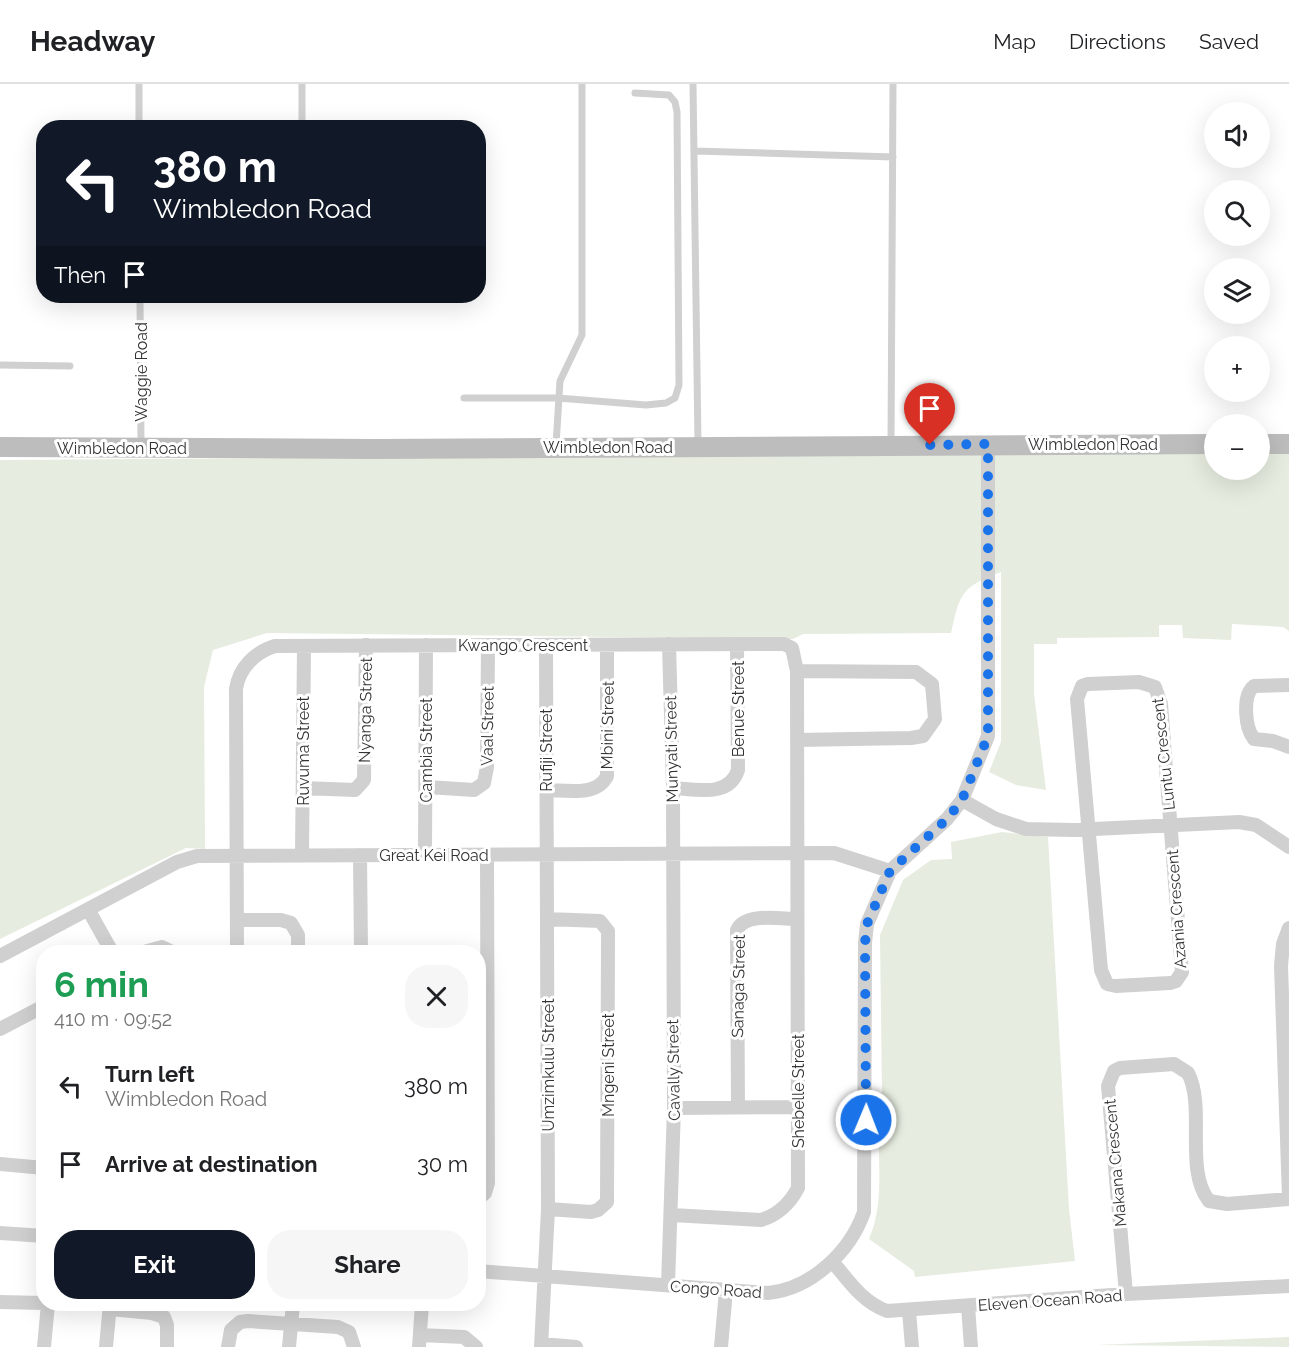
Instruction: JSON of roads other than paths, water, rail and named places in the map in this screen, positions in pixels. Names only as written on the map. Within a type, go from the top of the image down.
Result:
[{"type":"main road","name":"Wimbledon Road","points":[[0,447],[556,448],[1204,444]]},
{"type":"main road","points":[[1270,444],[1289,444]]},
{"type":"street","name":"Congo Road","points":[[486,1271],[668,1286],[783,1292],[811,1278],[832,1261],[858,1229],[864,1212],[865,943],[867,924],[890,871],[947,819],[962,800],[988,736],[988,444]]},
{"type":"street","name":"Munyati Street","points":[[669,644],[673,854]]},
{"type":"street","name":"Benue Street","points":[[673,788],[720,789],[729,785],[735,777],[738,770],[737,644]]},
{"type":"street","name":"Kwango Crescent","points":[[237,945],[237,682],[248,663],[266,648],[366,645],[784,644],[792,648],[797,671],[796,853]]},
{"type":"street","name":"Nyanga Street","points":[[303,789],[355,789],[364,780],[366,645]]},
{"type":"street","name":"Cambia Street","points":[[425,855],[426,645]]},
{"type":"street","name":"Vaal Street","points":[[427,788],[474,790],[484,783],[487,767],[488,645]]},
{"type":"street","name":"Rufiji Street","points":[[546,645],[546,854]]},
{"type":"street","name":"Mbini Street","points":[[546,790],[594,789],[603,783],[607,776],[607,645]]},
{"type":"street","name":"Ruvuma Street","points":[[302,856],[303,646]]},
{"type":"street","points":[[797,671],[916,672],[932,684],[935,719],[923,736],[911,738],[797,740]]},
{"type":"street","name":"Luntu Crescent","points":[[1087,829],[1077,699],[1082,686],[1097,683],[1148,683],[1158,693],[1170,824]]},
{"type":"street","points":[[1289,685],[1254,686],[1246,699],[1250,730],[1254,739],[1273,741],[1289,747]]},
{"type":"street","points":[[962,800],[1012,826],[1026,829],[1087,829],[1239,822],[1256,825],[1289,847]]},
{"type":"street","name":"Azania Crescent","points":[[1087,829],[1103,979],[1107,984],[1116,986],[1163,984],[1176,981],[1182,972],[1170,824]]},
{"type":"street","name":"Shebelle Street","points":[[672,1215],[761,1220],[778,1212],[794,1197],[798,1188],[796,853]]},
{"type":"street","name":"Great Kei Road","points":[[0,956],[187,858],[237,855],[834,853],[890,871]]},
{"type":"street","name":"Umzimkulu Street","points":[[541,1345],[548,1209],[546,854]]},
{"type":"street","name":"Cavally Street","points":[[668,1286],[674,1108],[673,854]]},
{"type":"street","points":[[360,855],[361,945]]},
{"type":"street","points":[[485,945],[487,855]]},
{"type":"street","points":[[89,911],[108,945]]},
{"type":"street","name":"Mngeni Street","points":[[547,919],[600,921],[608,931],[607,1202],[598,1210],[591,1212],[548,1209]]},
{"type":"street","name":"Sanaga Street","points":[[738,1107],[737,930],[741,923],[749,920],[797,919]]},
{"type":"street","points":[[237,920],[282,920],[291,923],[298,935],[298,945]]},
{"type":"street","points":[[1289,928],[1281,966],[1288,1114],[1289,1198]]},
{"type":"street","points":[[0,1029],[36,1010]]},
{"type":"street","name":"Makana Crescent","points":[[1126,1294],[1108,1086],[1114,1071],[1120,1068],[1174,1064],[1188,1072],[1192,1091],[1199,1176],[1209,1201],[1227,1204],[1289,1198]]},
{"type":"street","points":[[674,1108],[799,1107]]},
{"type":"street","points":[[486,1118],[488,1183],[486,1190]]},
{"type":"street","points":[[0,1164],[36,1167]]},
{"type":"street","points":[[0,1233],[36,1235]]},
{"type":"street","name":"Eleven Ocean Road","points":[[832,1261],[873,1306],[886,1311],[1126,1294],[1289,1286]]},
{"type":"street","points":[[721,1347],[726,1290]]},
{"type":"street","points":[[0,1302],[36,1304]]},
{"type":"street","points":[[968,1306],[971,1347]]},
{"type":"street","points":[[44,1347],[46,1311]]},
{"type":"street","points":[[106,1347],[110,1311]]},
{"type":"street","points":[[140,1311],[164,1317],[167,1325],[167,1347]]},
{"type":"street","points":[[289,1347],[292,1311]]},
{"type":"street","points":[[421,1311],[419,1341],[464,1337],[476,1347]]},
{"type":"street","points":[[909,1311],[912,1347]]},
{"type":"street","points":[[228,1347],[231,1330],[240,1322],[291,1323],[345,1329],[352,1335],[354,1347]]},
{"type":"street","points":[[541,1345],[576,1347]]},
{"type":"lane","points":[[139,84],[139,120]]},
{"type":"lane","points":[[302,84],[302,120]]},
{"type":"lane","points":[[556,448],[560,381],[582,335],[582,84]]},
{"type":"lane","points":[[693,84],[698,447]]},
{"type":"lane","points":[[891,445],[893,84]]},
{"type":"lane","points":[[465,398],[558,398],[646,405],[672,401],[677,393],[677,112],[675,102],[669,94],[635,93]]},
{"type":"lane","points":[[695,151],[893,157]]},
{"type":"lane","name":"Waggie Road","points":[[140,303],[141,448]]},
{"type":"lane","points":[[0,365],[70,366]]}]
